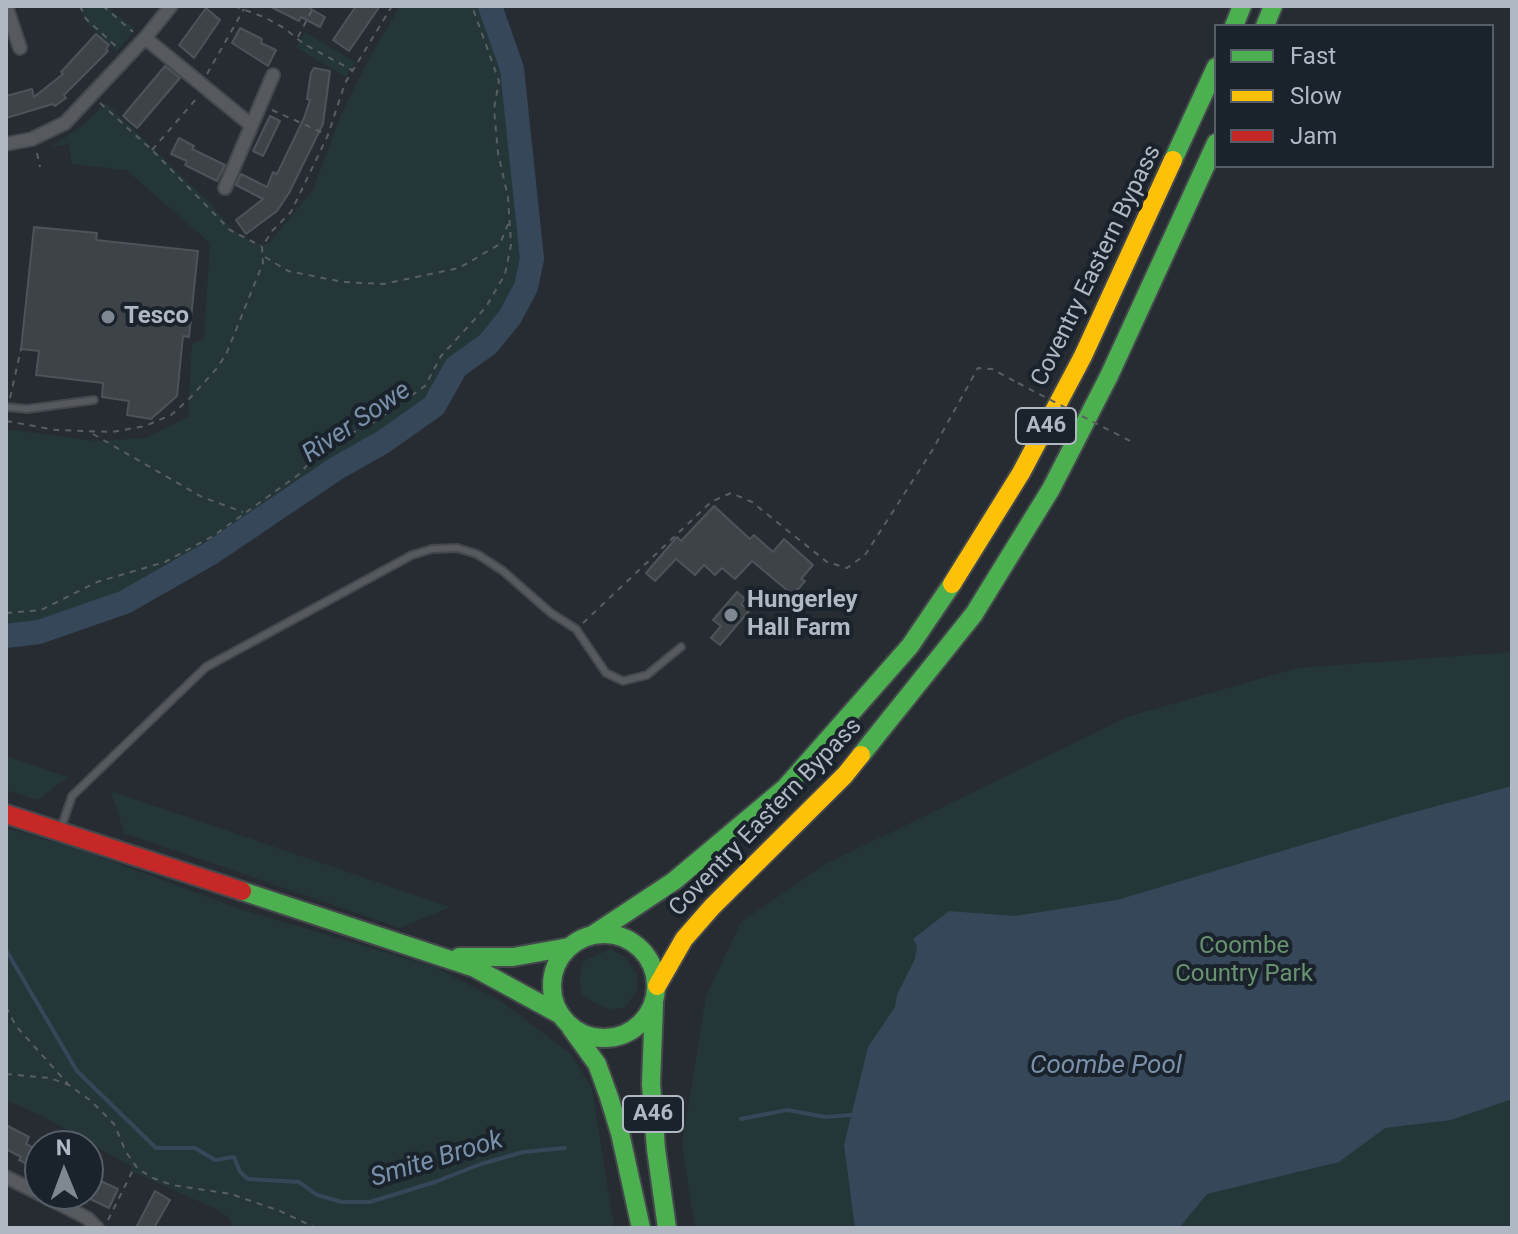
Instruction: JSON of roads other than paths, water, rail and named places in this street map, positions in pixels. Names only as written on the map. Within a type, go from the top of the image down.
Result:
[{"type":"main road","name":"Coventry Eastern Bypass","points":[[594,934],[674,881],[785,788],[910,646],[949,590],[1028,460],[1083,356],[1214,71]]},
{"type":"main road","name":"Coventry Eastern Bypass","points":[[667,1228],[651,1084],[655,992],[684,939],[712,907],[845,775],[974,614],[1051,489],[1088,419],[1214,147]]},
{"type":"main road","points":[[6,814],[475,968],[592,1036],[617,1036],[641,1022],[655,992],[651,964],[634,943],[610,934],[594,934],[569,947],[513,957],[486,959],[440,955]]},
{"type":"main road","points":[[564,1019],[554,1000],[552,979],[560,958],[569,947]]},
{"type":"main road","name":"A46","points":[[564,1019],[597,1064],[620,1133],[641,1228]]},
{"type":"street","points":[[6,6],[20,48]]},
{"type":"street","points":[[6,144],[32,139],[78,112],[171,6]]},
{"type":"street","points":[[145,38],[251,125]]},
{"type":"street","points":[[225,188],[273,75]]},
{"type":"street","points":[[6,1177],[24,1186]]},
{"type":"street","points":[[71,1210],[87,1218],[97,1228]]},
{"type":"lane","points":[[8,407],[27,409],[94,400]]},
{"type":"lane","points":[[60,831],[72,796],[206,667],[412,555],[432,549],[457,548],[477,554],[576,629],[606,673],[623,681],[647,675],[681,647]]},
{"type":"water","name":"Coombe Pool","points":[[1512,786],[1512,1099],[1451,1120],[1385,1128],[1339,1162],[1207,1194],[1179,1228],[855,1228],[844,1145],[868,1047],[895,1007],[897,995],[915,959],[917,946],[913,939],[949,911],[1015,916],[1117,900]]},
{"type":"waterway","name":"River Sowe","points":[[6,636],[39,632],[125,602],[211,553],[434,406],[456,367],[488,344],[510,317],[526,287],[532,259],[512,69],[490,6]]},
{"type":"waterway","name":"Smite Brook","points":[[6,950],[77,1071],[156,1148],[195,1148],[215,1160],[234,1157],[240,1172],[248,1179],[299,1182],[317,1195],[342,1202],[370,1202],[523,1152],[565,1148]]},
{"type":"waterway","name":"Smite Brook","points":[[741,1119],[787,1110],[825,1117],[851,1115]]},
{"type":"place","name":"Tesco","points":[[108,317]]},
{"type":"place","name":"Hungerley Hall Farm","points":[[731,615]]},
{"type":"park label","name":"Coombe Country Park","points":[[1244,961]]}]
